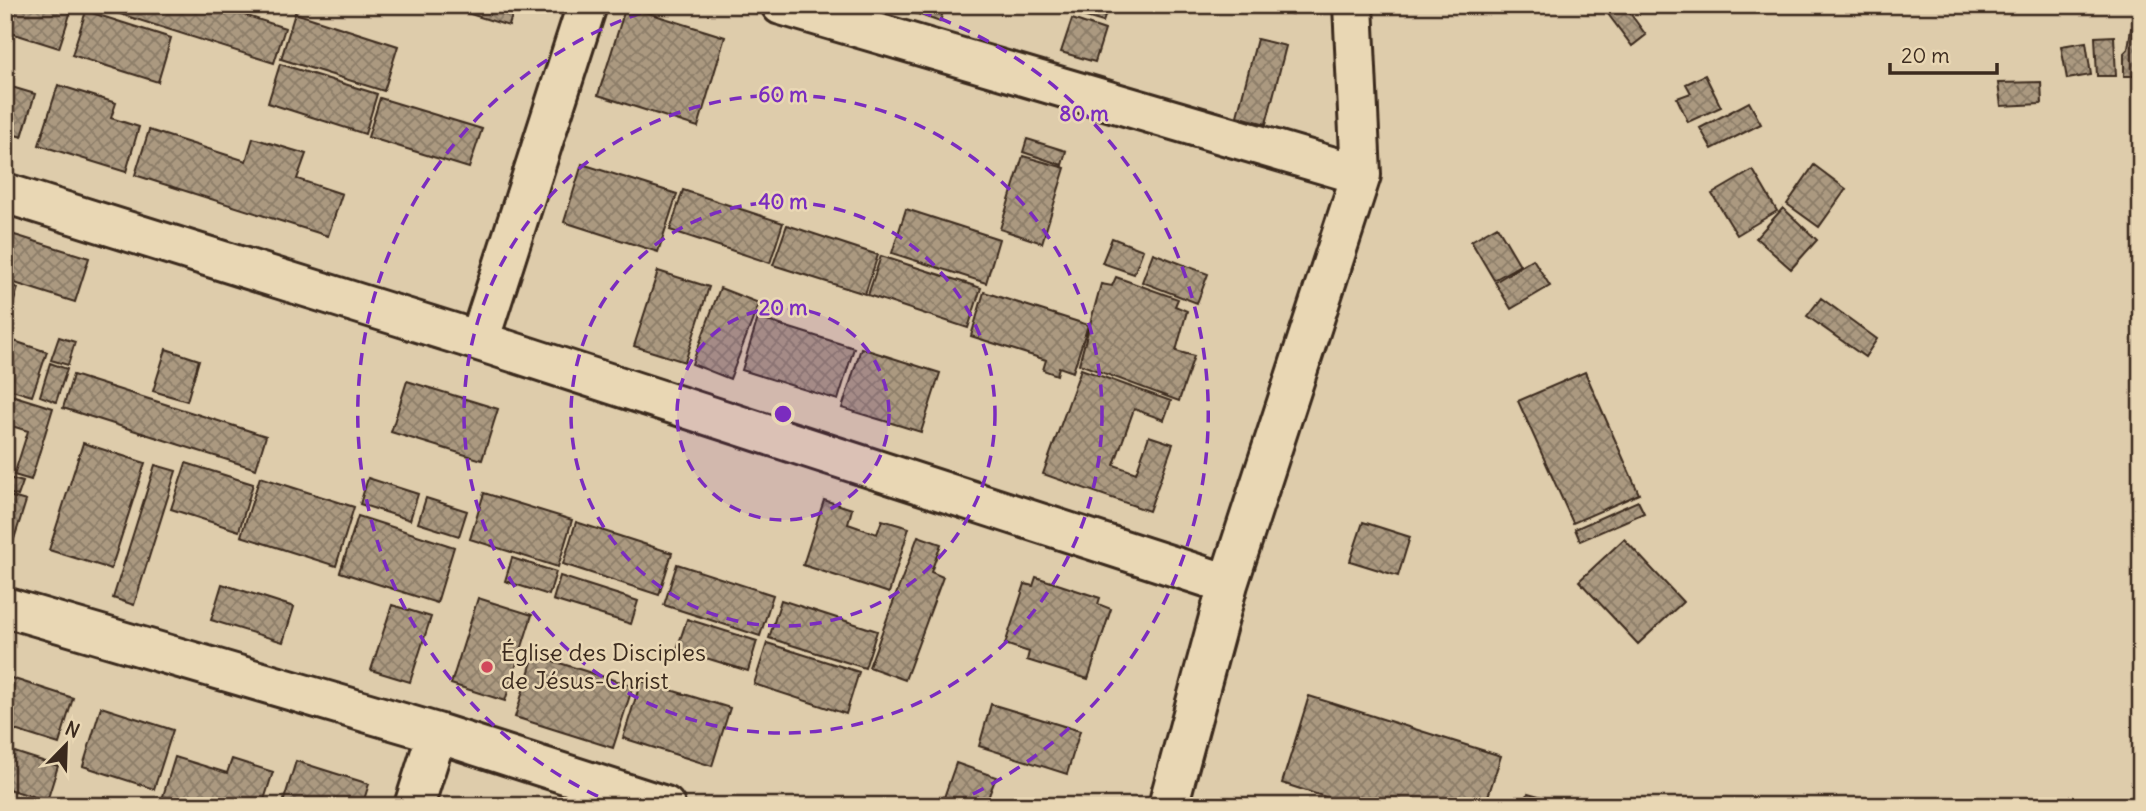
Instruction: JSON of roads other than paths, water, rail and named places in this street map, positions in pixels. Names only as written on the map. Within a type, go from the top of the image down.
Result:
[{"type":"street","points":[[479,341],[587,5]]},
{"type":"street","points":[[781,5],[1362,176]]},
{"type":"street","points":[[1168,806],[1228,584],[1362,176],[1353,5]]},
{"type":"street","points":[[5,193],[479,341],[1228,584]]},
{"type":"street","points":[[5,607],[437,733],[665,806]]},
{"type":"street","points":[[414,806],[437,733]]},
{"type":"place","name":"Église des Disciples de Jésus-Christ","points":[[487,667]]}]
